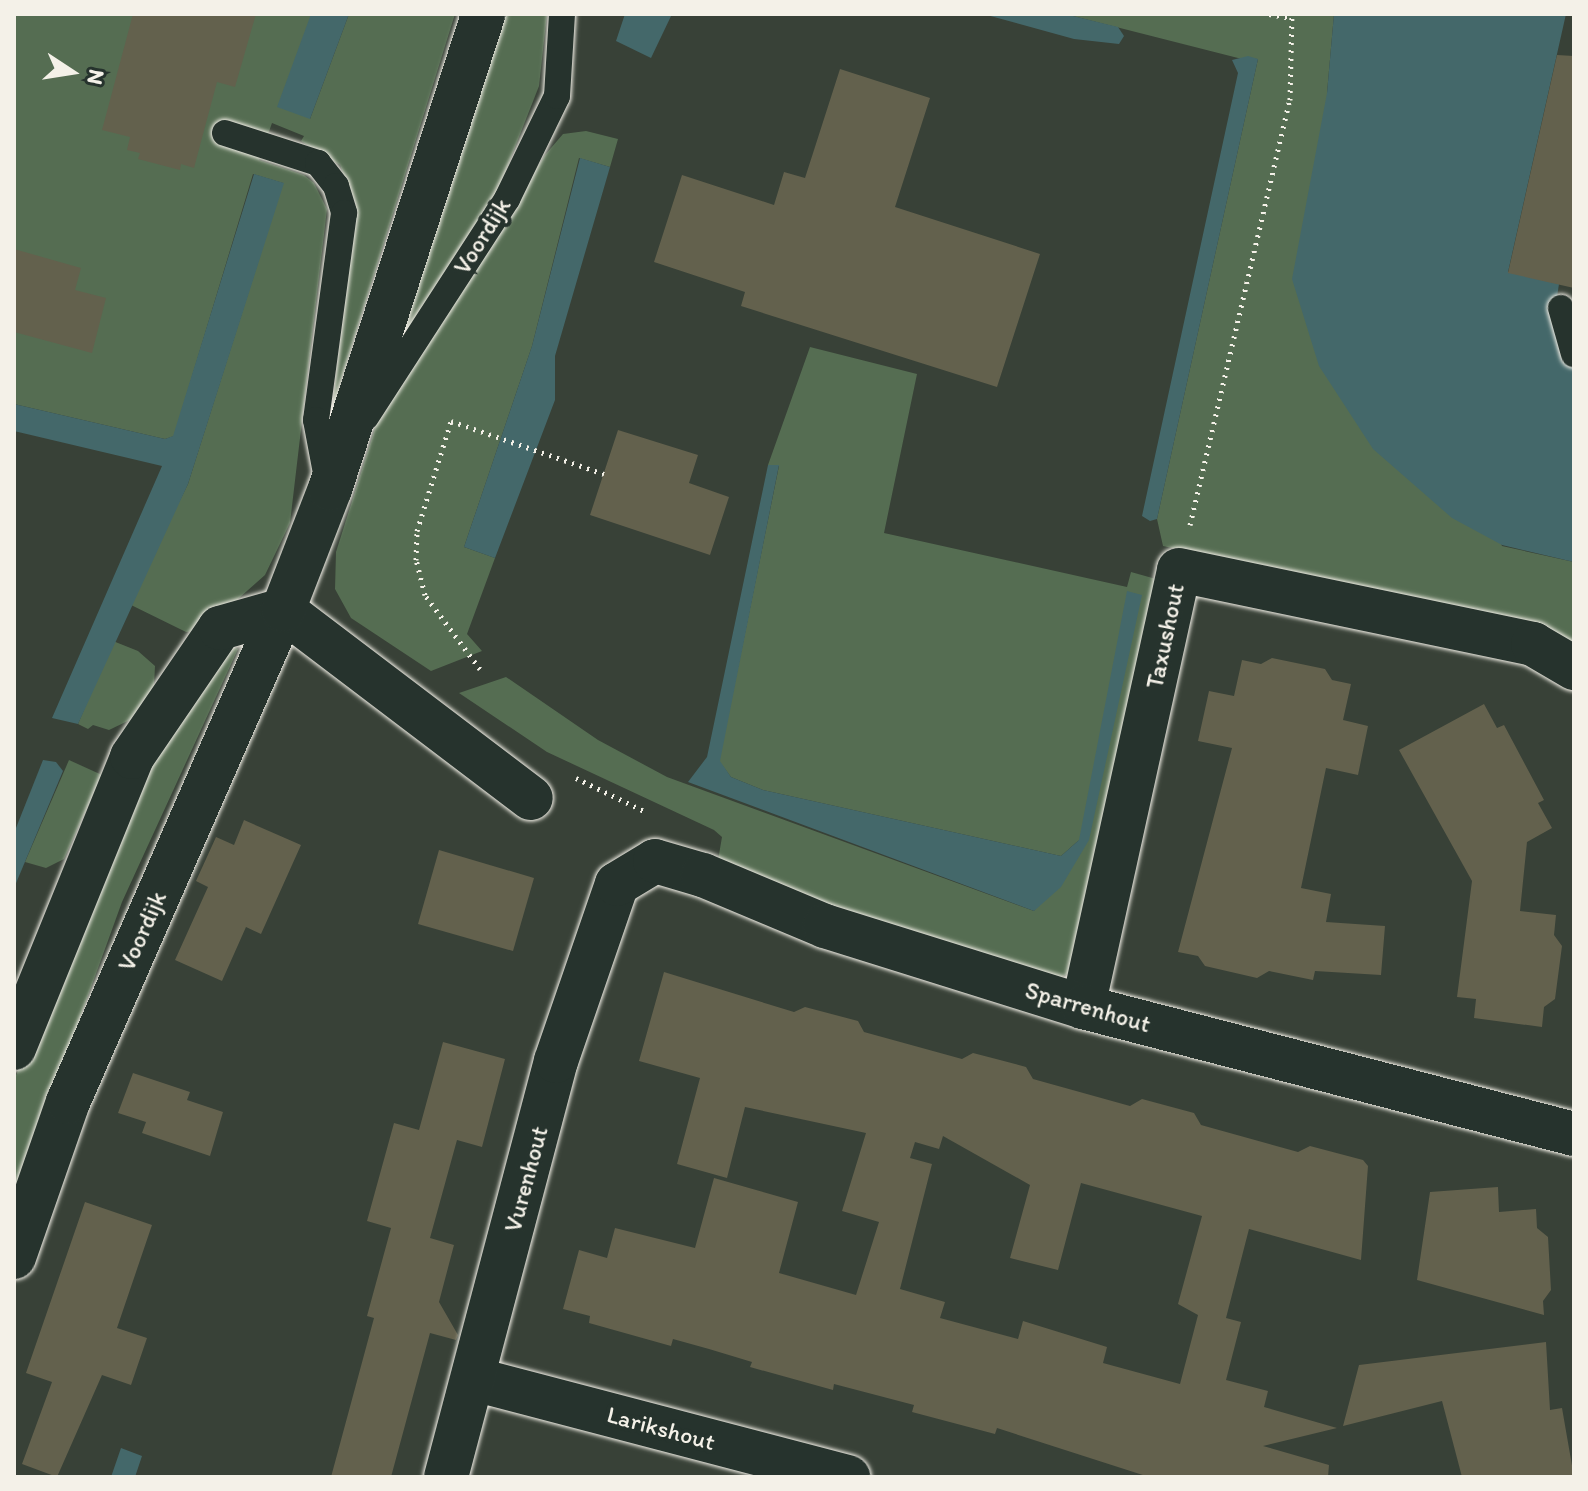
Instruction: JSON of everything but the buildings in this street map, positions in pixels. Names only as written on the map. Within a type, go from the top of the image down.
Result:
[{"type":"street","name":"Voordijk","points":[[14,1257],[68,1102],[283,610],[330,489],[483,14]]},
{"type":"street","name":"Taxushout","points":[[1083,1007],[1179,570],[1533,644],[1574,668]]},
{"type":"street","points":[[14,1048],[132,757],[220,628],[283,610],[531,798]]},
{"type":"street","name":"Sparrenhout","points":[[617,884],[655,861],[703,875],[825,926],[1083,1007],[1574,1134]]},
{"type":"street","name":"Vurenhout","points":[[446,1477],[556,1061],[617,884]]},
{"type":"street","name":"Larikshout","points":[[474,1379],[848,1477]]},
{"type":"lane","name":"Voordijk","points":[[347,434],[370,413],[507,199],[557,96],[562,14]]},
{"type":"lane","points":[[225,133],[318,163],[340,200],[344,213],[316,420],[330,489]]},
{"type":"lane","points":[[1561,308],[1574,354]]},
{"type":"path","points":[[1179,570],[1290,100],[1292,16],[1269,14]]},
{"type":"path","points":[[480,669],[425,595],[416,560],[417,531],[451,421],[604,474]]},
{"type":"path","points":[[569,774],[653,816]]},
{"type":"green space","points":[[14,14],[312,14],[310,119],[349,14],[455,14],[332,410],[356,205],[340,165],[301,141],[304,136],[272,123],[259,160],[304,175],[314,183],[327,209],[290,523],[265,575],[203,630],[186,632],[129,604],[188,484],[283,183],[253,174],[174,436],[165,439],[14,404]]},
{"type":"green space","points":[[502,14],[547,14],[539,86],[499,188],[395,358]]},
{"type":"green space","points":[[1065,14],[1334,14],[1327,93],[1502,546],[1574,562],[1574,650],[1537,629],[1163,546],[1157,519],[1258,59],[1238,58]]},
{"type":"green space","points":[[586,131],[618,139],[610,167],[579,158],[532,346],[464,547],[495,558],[467,634],[482,651],[431,671],[351,618],[335,589],[336,552],[376,425],[545,155],[563,134]]},
{"type":"green space","points":[[810,347],[917,374],[884,533],[1127,587],[1131,572],[1156,579],[1074,970],[1060,978],[1043,979],[717,866],[722,837],[714,830],[547,752],[459,693],[506,677],[598,740],[667,777],[1034,911],[1079,840],[1061,856],[763,790],[731,777],[719,761],[779,466],[768,465]]},
{"type":"green space","points":[[113,641],[138,651],[155,666],[154,686],[134,718],[109,730],[93,725],[88,729],[78,724]]},
{"type":"green space","points":[[230,646],[238,649],[122,902],[14,1200],[14,1080],[155,754]]},
{"type":"green space","points":[[69,760],[102,775],[64,859],[46,868],[25,862]]},
{"type":"water","points":[[311,14],[349,14],[310,119],[277,107]]},
{"type":"water","points":[[625,14],[672,14],[651,58],[616,41]]},
{"type":"water","points":[[983,14],[1065,14],[1118,27],[1124,36],[1119,44],[1074,39]]},
{"type":"water","points":[[1334,14],[1566,14],[1508,272],[1559,284],[1553,323],[1561,357],[1574,369],[1574,562],[1502,545],[1452,518],[1373,449],[1319,366],[1292,279],[1327,93]]},
{"type":"water","points":[[1248,56],[1258,59],[1157,519],[1150,521],[1142,516],[1238,73],[1232,60]]},
{"type":"water","points":[[580,158],[610,167],[555,356],[555,400],[495,558],[464,547],[532,346]]},
{"type":"water","points":[[254,174],[284,183],[188,484],[78,724],[52,718],[162,466],[14,431],[14,404],[165,439],[173,436]]},
{"type":"water","points":[[768,465],[779,465],[720,761],[731,777],[763,790],[1061,856],[1079,840],[1127,591],[1142,595],[1089,840],[1061,887],[1034,911],[688,782],[707,757]]},
{"type":"water","points":[[43,760],[56,762],[63,771],[14,888],[14,833]]},
{"type":"water","points":[[121,1448],[142,1456],[135,1477],[111,1477]]}]
